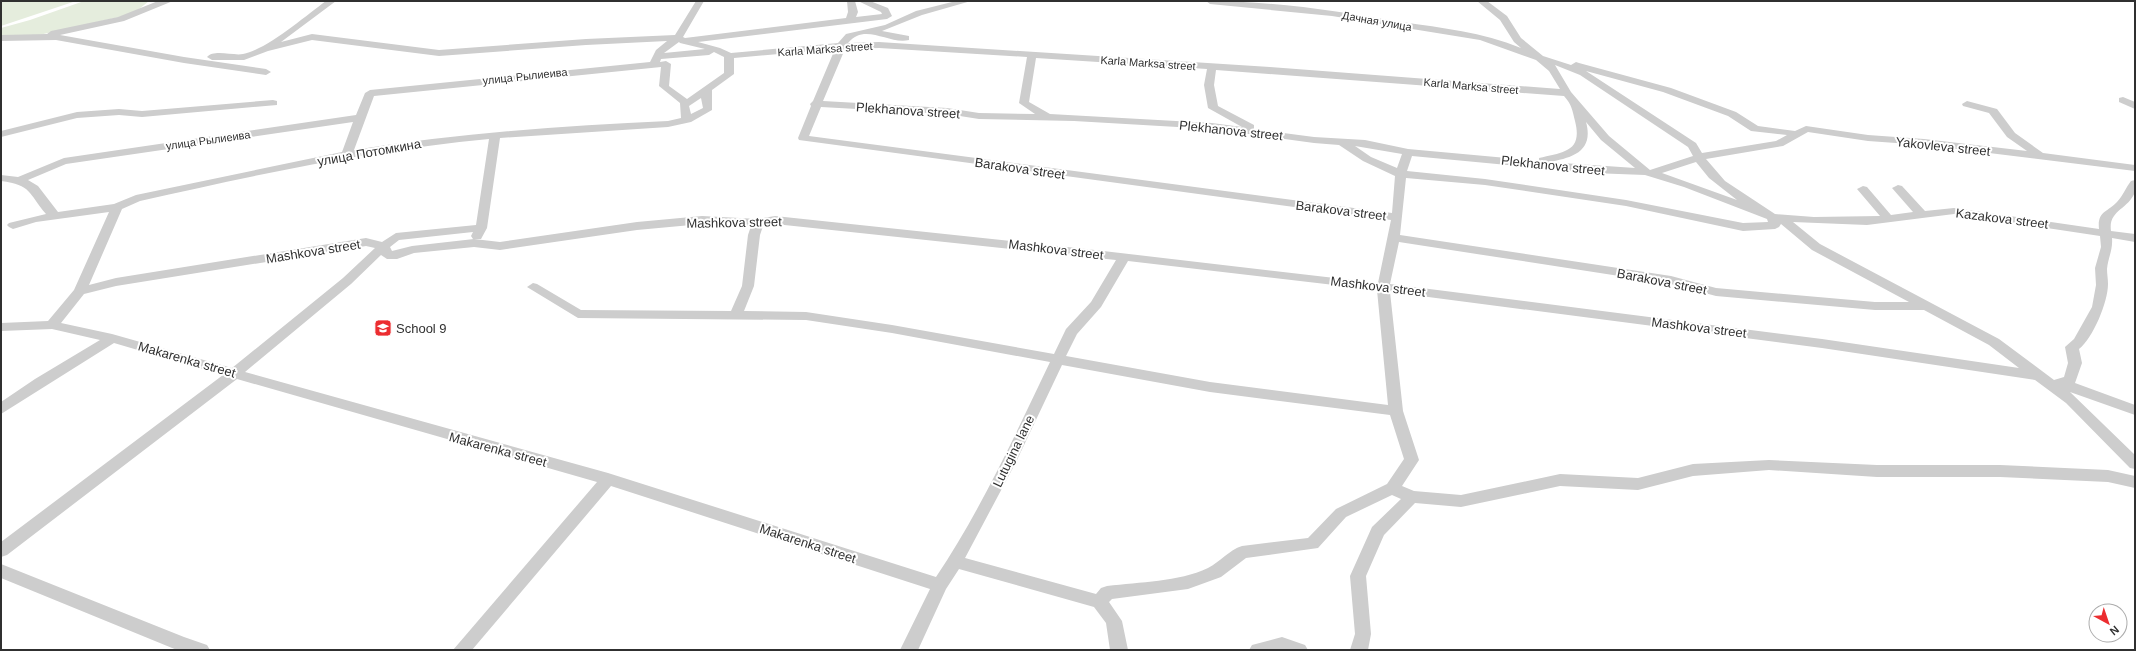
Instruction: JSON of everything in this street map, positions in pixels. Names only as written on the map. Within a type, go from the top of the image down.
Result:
[{"type":"street","points":[[144,8],[153,1]]},
{"type":"street","points":[[36,37],[121,19],[144,8],[169,1]]},
{"type":"street","points":[[265,49],[285,33],[332,1]]},
{"type":"street","points":[[656,60],[664,47],[680,39],[700,1]]},
{"type":"street","points":[[815,104],[849,33],[853,12],[851,1]]},
{"type":"street","points":[[862,1],[885,10],[887,16],[894,19],[898,23],[906,38],[915,47]]},
{"type":"street","points":[[849,33],[887,16],[919,13],[967,1]]},
{"type":"street","name":"Дачная улица","points":[[1210,1],[1332,13],[1481,37],[1505,44],[1540,58]]},
{"type":"street","points":[[1481,1],[1504,18],[1517,40],[1552,69],[1576,105],[1605,138],[1648,173],[1688,185],[1776,217]]},
{"type":"street","points":[[849,33],[887,27],[919,13]]},
{"type":"street","points":[[285,33],[439,53],[586,42],[680,39],[838,23],[849,33],[879,33],[887,27]]},
{"type":"street","points":[[762,54],[777,30]]},
{"type":"street","points":[[865,30],[906,38]]},
{"type":"street","name":"Karla Marksa street","points":[[729,56],[762,54],[849,33],[915,47],[1567,93]]},
{"type":"street","points":[[1,38],[56,37],[184,60],[266,72]]},
{"type":"street","points":[[184,60],[196,57],[244,57],[265,49],[312,37]]},
{"type":"street","points":[[680,39],[719,51],[729,56],[729,74],[684,105],[687,120]]},
{"type":"street","points":[[656,60],[719,51]]},
{"type":"street","points":[[1032,55],[1024,103],[1048,117]]},
{"type":"street","points":[[1540,58],[1592,68],[1667,90],[1732,114],[1755,129],[1788,132],[1796,135]]},
{"type":"street","points":[[656,60],[666,64],[664,86],[666,89],[682,98],[686,104]]},
{"type":"street","name":"улица Рылиеива","points":[[19,180],[64,161],[360,118],[370,93],[656,60]]},
{"type":"street","points":[[1566,64],[1583,73],[1692,145],[1704,168],[1719,181],[1776,217],[1816,247],[1994,342],[2041,376],[2056,384],[2135,410]]},
{"type":"street","points":[[1212,67],[1209,85],[1213,108],[1263,132]]},
{"type":"street","name":"улица Потомкина","points":[[14,225],[55,216],[117,207],[136,198],[347,154],[429,141],[496,134],[668,124],[687,120],[707,110],[707,89]]},
{"type":"street","points":[[2123,100],[2135,106]]},
{"type":"street","points":[[1,134],[77,115],[118,112],[142,114],[272,102]]},
{"type":"street","name":"Plekhanova street","points":[[815,104],[947,111],[979,116],[1048,117],[1204,126],[1341,142],[1365,143],[1408,152],[1592,170],[1648,173]]},
{"type":"street","name":"Barakova street","points":[[815,104],[803,138],[1397,217],[1394,238],[1671,280],[1716,292],[1874,306],[1927,306]]},
{"type":"street","points":[[1967,104],[1992,111],[2011,135],[2043,156]]},
{"type":"street","points":[[1512,161],[1561,157],[1574,150],[1582,143],[1583,134],[1576,105]]},
{"type":"street","points":[[347,154],[360,118]]},
{"type":"street","name":"Yakovleva street","points":[[1648,173],[1699,157],[1779,144],[1806,129],[1868,138],[1924,142],[2135,168]]},
{"type":"street","points":[[474,243],[481,228],[496,134]]},
{"type":"street","points":[[1341,142],[1367,159],[1401,174],[1485,182],[1618,202],[1743,226],[1775,225],[1776,217]]},
{"type":"street","points":[[1397,217],[1401,174],[1408,152]]},
{"type":"street","points":[[1,178],[19,180],[34,188],[55,216]]},
{"type":"street","points":[[2056,384],[2070,380],[2075,363],[2072,347],[2079,342],[2098,308],[2102,285],[2102,260],[2107,247],[2104,224],[2108,213],[2121,205],[2135,183]]},
{"type":"street","points":[[1898,188],[1922,215]]},
{"type":"street","points":[[1862,189],[1888,218]]},
{"type":"street","points":[[52,325],[80,291],[117,207]]},
{"type":"street","name":"Kazakova street","points":[[1776,217],[1814,221],[1867,221],[1954,211],[2021,223],[2135,238]]},
{"type":"street","name":"Mashkova street","points":[[80,291],[116,282],[366,242],[384,246],[387,255],[398,255],[412,250],[474,243],[500,246],[637,226],[702,220],[758,223],[775,220],[956,238],[1383,286],[1941,359],[2041,376]]},
{"type":"street","points":[[736,314],[748,286],[754,235],[758,223]]},
{"type":"street","points":[[1,551],[235,373],[336,290],[396,237],[481,228]]},
{"type":"street","points":[[1098,602],[1107,593],[1188,582],[1215,572],[1242,552],[1312,544],[1341,513],[1392,488],[1412,460],[1396,411],[1383,286],[1394,238]]},
{"type":"street","name":"Lutugina lane","points":[[909,650],[940,585],[955,562],[1008,464],[1056,358],[1071,332],[1096,304],[1124,257]]},
{"type":"street","points":[[533,287],[578,314],[736,314],[806,316],[892,329],[1210,387],[1396,411]]},
{"type":"street","name":"Makarenka street","points":[[1,327],[52,325],[112,338],[424,428],[608,479],[940,585]]},
{"type":"street","points":[[1,408],[112,338]]},
{"type":"street","points":[[2056,384],[2135,464]]},
{"type":"street","points":[[1392,488],[1412,497],[1461,501],[1560,480],[1638,484],[1693,470],[1769,465],[1877,471],[2000,470],[2108,476],[2135,482]]},
{"type":"street","points":[[462,650],[608,479]]},
{"type":"street","points":[[1359,650],[1363,634],[1358,576],[1378,531],[1412,497]]},
{"type":"street","points":[[955,562],[1098,602],[1114,621],[1119,650]]},
{"type":"street","points":[[1,571],[178,647],[201,650]]},
{"type":"street","points":[[1258,650],[1282,644],[1299,650]]},
{"type":"green space","points":[[1,1],[76,1],[1,26]]},
{"type":"green space","points":[[84,1],[149,1],[134,13],[119,17],[39,35],[1,36],[1,28],[30,20]]},
{"type":"place","name":"School 9","points":[[383,328]]}]
